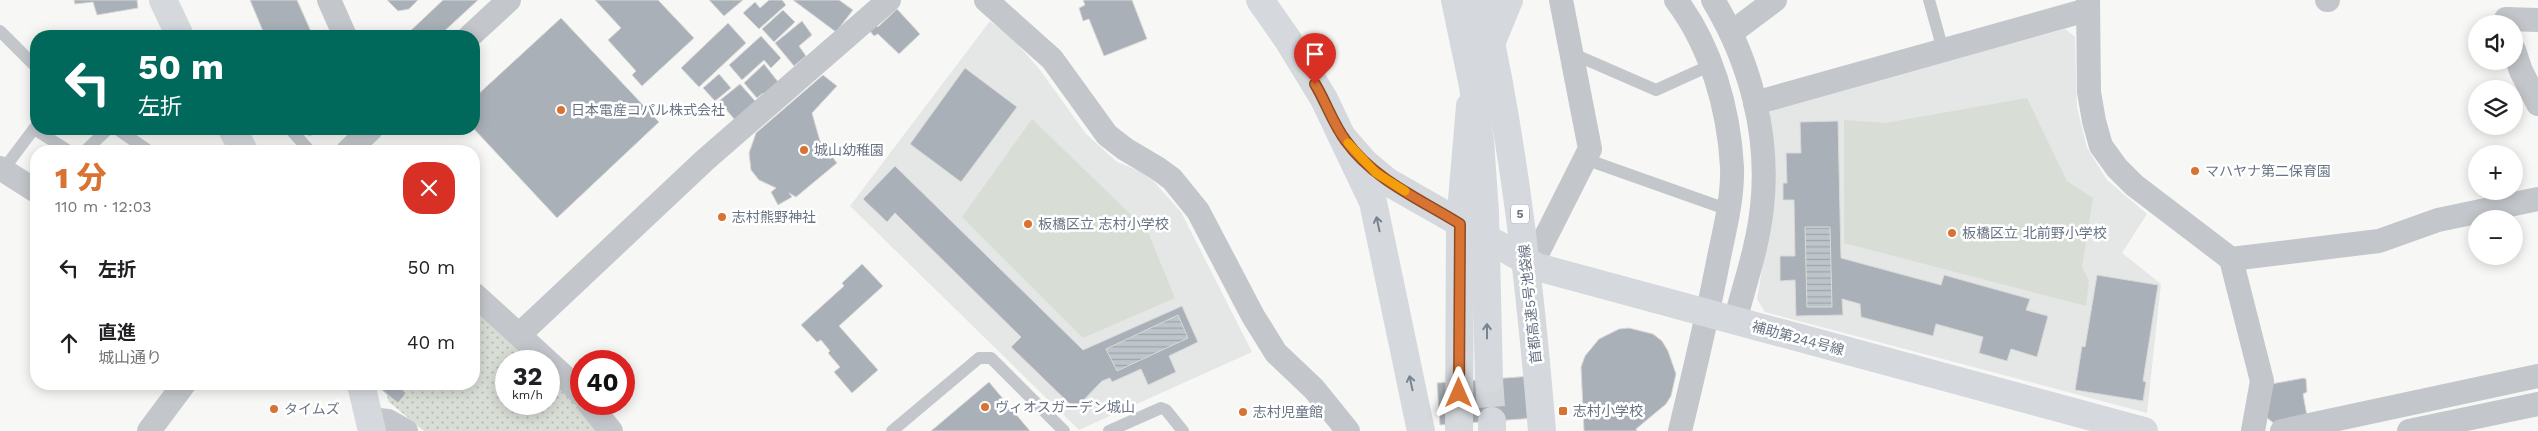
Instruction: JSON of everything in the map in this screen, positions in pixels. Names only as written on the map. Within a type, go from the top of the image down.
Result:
[{"type":"main road","points":[[163,0],[177,30]]},
{"type":"main road","points":[[1260,0],[1299,57],[1344,139],[1373,202],[1422,431]]},
{"type":"main road","points":[[1455,0],[1473,86],[1480,141],[1485,222],[1489,379]]},
{"type":"main road","points":[[1459,431],[1460,224],[1471,92],[1498,6]]},
{"type":"main road","points":[[1498,6],[1536,262],[1554,431]]},
{"type":"main road","name":"首都高速5号池袋線","points":[[1498,6],[1501,85],[1515,175],[1536,357],[1542,431]]},
{"type":"main road","name":"補助第244号線","points":[[1344,139],[1376,173],[1460,224],[1536,262],[1708,315],[2144,431]]},
{"type":"street","points":[[329,0],[342,30]]},
{"type":"street","points":[[476,30],[509,0]]},
{"type":"street","points":[[520,334],[705,160],[889,0]]},
{"type":"street","points":[[986,0],[1052,59],[1107,135],[1125,149],[1172,179],[1198,211],[1253,316],[1276,353],[1314,389],[1348,431]]},
{"type":"street","points":[[1447,0],[1471,92]]},
{"type":"street","points":[[1536,262],[1590,149],[1561,0]]},
{"type":"street","points":[[1676,0],[1688,15],[1711,65],[1728,120],[1732,169],[1729,210],[1708,315],[1680,431]]},
{"type":"street","points":[[1714,0],[1731,33],[1756,103],[1764,149],[1762,208],[1756,243],[1735,321]]},
{"type":"street","points":[[1731,33],[1775,0]]},
{"type":"street","points":[[1756,103],[1943,50],[2087,5],[2089,92],[2094,121],[2102,146],[2117,168],[2134,186],[2231,259],[2262,381],[2253,431]]},
{"type":"street","points":[[2506,14],[2538,20]]},
{"type":"street","points":[[2521,70],[2538,104]]},
{"type":"street","points":[[354,145],[365,135]]},
{"type":"street","points":[[1,171],[30,187]]},
{"type":"street","points":[[2231,259],[2379,241],[2438,220],[2538,199]]},
{"type":"street","points":[[480,299],[520,334],[570,383]]},
{"type":"street","points":[[2282,431],[2538,376]]},
{"type":"street","points":[[149,431],[180,390]]},
{"type":"street","points":[[362,403],[406,431]]},
{"type":"street","points":[[2408,431],[2538,404]]},
{"type":"street","points":[[598,415],[611,431]]},
{"type":"lane","points":[[1929,0],[1943,50]]},
{"type":"lane","points":[[0,31],[30,61]]},
{"type":"lane","points":[[1571,53],[1656,90],[1711,65]]},
{"type":"lane","points":[[1,171],[30,134]]},
{"type":"lane","points":[[45,135],[60,145]]},
{"type":"lane","points":[[91,145],[102,135]]},
{"type":"lane","points":[[126,135],[140,145]]},
{"type":"lane","points":[[295,135],[305,145]]},
{"type":"lane","points":[[1584,159],[1729,210]]},
{"type":"lane","points":[[892,431],[979,358],[991,358],[1064,431]]},
{"type":"lane","points":[[1109,431],[1161,408],[1166,410],[1183,431]]},
{"type":"shaded area","name":"板橋区立 志村小学校","points":[[990,21],[1014,40],[1040,70],[1086,134],[1117,162],[1147,174],[1181,212],[1252,352],[1079,430],[850,206]]},
{"type":"shaded area","name":"板橋区立 北前野小学校","points":[[2065,29],[2075,37],[2077,107],[2087,148],[2107,180],[2147,214],[2122,253],[2161,284],[2147,413],[1765,312],[1757,299],[1774,198],[1769,116],[1771,109]]},
{"type":"shaded area","points":[[2027,98],[2067,181],[2093,198],[2082,267],[2089,281],[2086,306],[1844,243],[1844,120],[1885,123]]},
{"type":"shaded area","points":[[1032,119],[1147,230],[1175,298],[1083,338],[962,217]]},
{"type":"shaded area","points":[[1805,227],[1830,227],[1832,307],[1807,307]]},
{"type":"shaded area","points":[[480,310],[525,350],[495,350],[495,415],[560,415],[560,385],[570,396],[570,415],[586,415],[600,431],[424,431],[389,402],[385,390],[480,390]]},
{"type":"shaded area","points":[[1178,315],[1188,338],[1117,371],[1106,349]]},
{"type":"building","points":[[74,0],[137,0],[138,8],[97,15],[93,2],[75,4]]},
{"type":"building","points":[[250,0],[297,0],[310,30],[262,30]]},
{"type":"building","points":[[387,0],[418,0],[409,9],[398,11]]},
{"type":"building","points":[[443,0],[478,0],[446,30],[411,30]]},
{"type":"building","points":[[595,0],[658,0],[694,38],[642,86],[632,75],[636,71],[608,40],[621,28]]},
{"type":"building","points":[[709,0],[743,0],[724,16]]},
{"type":"building","points":[[769,0],[782,0],[786,5],[759,29],[743,13],[755,2],[760,8]]},
{"type":"building","points":[[793,0],[839,0],[853,10],[836,32]]},
{"type":"building","points":[[1083,0],[1132,0],[1147,39],[1104,56],[1089,19],[1083,21],[1079,8],[1085,5]]},
{"type":"building","points":[[897,9],[920,34],[899,54],[878,34],[874,36],[869,30],[874,24],[878,27]]},
{"type":"building","points":[[783,10],[795,22],[774,42],[762,29]]},
{"type":"building","name":"日本電産コパル株式会社","points":[[561,18],[659,122],[557,218],[480,135],[480,92]]},
{"type":"building","points":[[802,21],[812,35],[799,46],[806,56],[794,66],[775,43]]},
{"type":"building","points":[[728,23],[746,43],[699,87],[681,68]]},
{"type":"building","points":[[761,36],[781,58],[771,68],[764,60],[742,80],[729,65]]},
{"type":"building","points":[[764,64],[779,83],[765,95],[763,93],[757,98],[744,83]]},
{"type":"building","points":[[965,68],[1017,107],[961,182],[910,144]]},
{"type":"building","points":[[719,74],[731,88],[715,101],[703,88]]},
{"type":"building","points":[[823,75],[837,86],[812,113],[820,141],[837,163],[796,197],[789,193],[792,197],[778,205],[771,192],[776,188],[759,180],[751,170],[749,153],[756,133]]},
{"type":"building","points":[[740,84],[756,102],[735,120],[719,101]]},
{"type":"building","points":[[1838,121],[1841,258],[1941,285],[1944,275],[2030,299],[2026,310],[2048,316],[2037,357],[2011,349],[2007,361],[1979,353],[1983,337],[1936,324],[1933,336],[1861,317],[1860,304],[1842,299],[1843,315],[1796,316],[1795,280],[1780,281],[1780,256],[1795,256],[1794,200],[1783,200],[1783,183],[1787,183],[1786,153],[1801,153],[1800,122]],"holes":[[[1805,227],[1830,227],[1832,307],[1807,307]]]},
{"type":"building","points":[[895,166],[1083,350],[1182,306],[1198,342],[1169,356],[1176,372],[1148,385],[1141,369],[1112,382],[1110,378],[1102,381],[1075,409],[1011,347],[1021,337],[895,213],[887,222],[863,199]],"holes":[[[1178,315],[1188,338],[1117,371],[1106,349]]]},
{"type":"building","points":[[862,264],[883,286],[839,326],[878,370],[852,393],[834,372],[840,367],[828,353],[830,351],[821,340],[817,342],[801,325],[844,286],[842,283]]},
{"type":"building","points":[[2097,275],[2158,285],[2143,381],[2146,382],[2143,401],[2075,390],[2082,346],[2085,347]]},
{"type":"building","points":[[1629,328],[1653,334],[1662,341],[1668,351],[1676,374],[1671,396],[1666,404],[1636,429],[1637,431],[1584,431],[1581,367],[1585,356],[1599,339],[1619,329]]},
{"type":"building","points":[[1532,376],[1535,418],[1440,425],[1437,383]]},
{"type":"building","points":[[2306,379],[2307,392],[2303,394],[2307,416],[2276,425],[2266,417],[2271,384]]},
{"type":"building","name":"ヴィオスガーデン城山","points":[[989,382],[1030,431],[931,431]]},
{"type":"building","points":[[382,390],[403,390],[406,393],[398,403]]},
{"type":"tunnel","points":[[1489,379],[1492,421]]},
{"type":"slow traffic","points":[[1348,143],[1354,152],[1376,173],[1405,191]]},
{"type":"place","name":"日本電産コパル株式会社","points":[[561,110]]},
{"type":"place","name":"城山幼稚園","points":[[804,150]]},
{"type":"place","name":"マハヤナ第二保育園","points":[[2195,171]]},
{"type":"place","name":"志村熊野神社","points":[[722,217]]},
{"type":"place","name":"板橋区立 志村小学校","points":[[1028,224]]},
{"type":"place","name":"板橋区立 北前野小学校","points":[[1952,233]]},
{"type":"place","name":"ヴィオスガーデン城山","points":[[985,407]]},
{"type":"place","name":"タイムズ","points":[[274,409]]},
{"type":"place","name":"志村小学校","points":[[1563,411]]},
{"type":"place","name":"志村児童館","points":[[1243,412]]},
{"type":"route","points":[[1315,84],[1344,139],[1365,163],[1388,182],[1460,224],[1459,393]]}]
